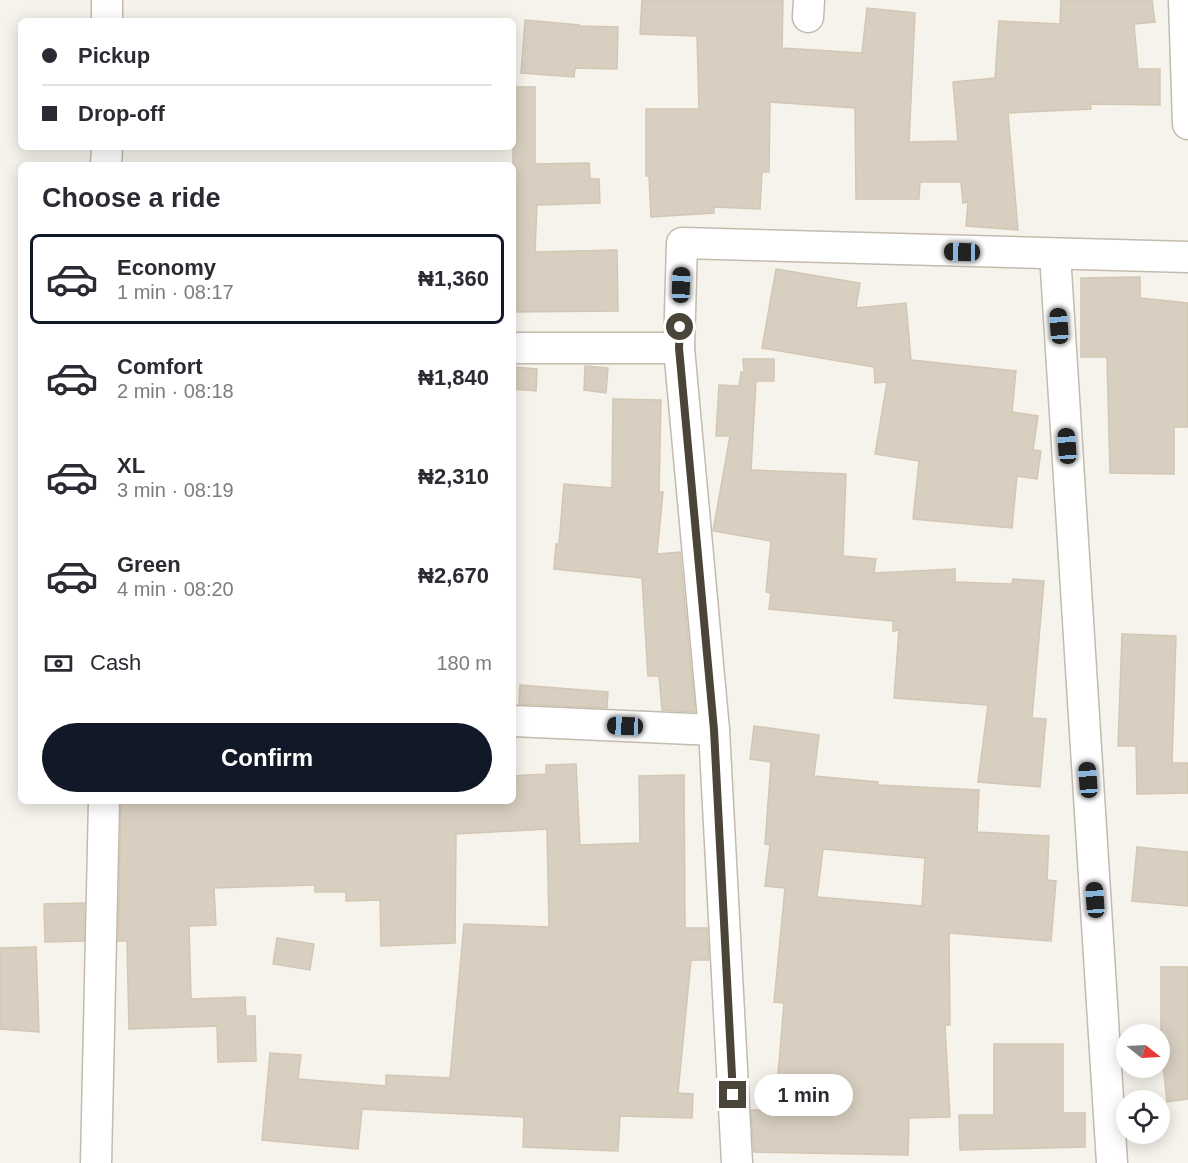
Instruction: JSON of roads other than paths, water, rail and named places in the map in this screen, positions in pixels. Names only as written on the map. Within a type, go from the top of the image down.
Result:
[{"type":"street","points":[[107,0],[107,18]]},
{"type":"street","points":[[1184,0],[1188,124]]},
{"type":"street","points":[[737,1163],[714,730],[679,348],[682,243],[1188,257]]},
{"type":"street","points":[[1055,254],[1112,1163]]},
{"type":"street","points":[[516,348],[679,348]]},
{"type":"street","points":[[516,721],[714,730]]},
{"type":"street","points":[[96,1163],[104,804]]}]
